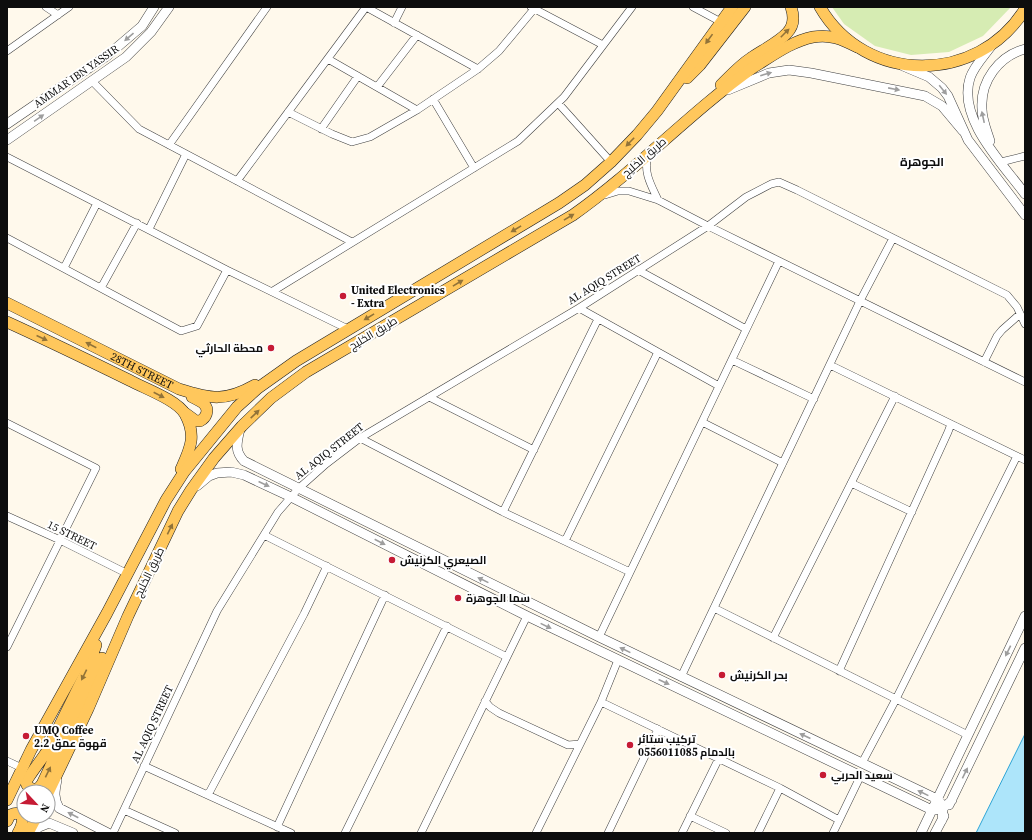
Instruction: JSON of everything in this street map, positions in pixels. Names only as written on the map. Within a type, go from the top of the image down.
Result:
[{"type":"main road","name":"طريق الخليج","points":[[7,800],[22,768],[128,574],[166,500],[189,466],[237,408],[258,388],[280,371],[559,203],[585,185],[611,162],[637,135],[657,111],[732,7]]},
{"type":"main road","points":[[657,111],[700,65],[745,7]]},
{"type":"main road","points":[[683,124],[734,72],[787,33],[793,21],[791,7]]},
{"type":"main road","points":[[820,7],[832,25],[857,46],[883,60],[898,64],[931,66],[963,60],[992,44],[1012,26],[1025,9]]},
{"type":"main road","name":"طريق الخليج","points":[[52,784],[88,709],[139,592],[178,511],[214,458],[271,398],[306,372],[573,215],[597,198],[718,94],[765,60],[804,40],[822,36],[836,37],[857,46]]},
{"type":"main road","name":"28TH STREET","points":[[7,303],[179,389],[208,398],[225,397],[245,391],[280,371]]},
{"type":"main road","name":"28TH STREET","points":[[7,322],[81,356],[162,396],[178,406],[184,413],[190,425],[192,442],[166,500]]},
{"type":"main road","points":[[179,389],[205,404],[207,412],[206,416],[200,421],[196,421],[184,413]]},
{"type":"main road","points":[[107,613],[88,668],[45,755],[27,779],[26,782],[32,789],[37,790],[42,784],[115,633],[139,592]]},
{"type":"main road","points":[[7,821],[8,817],[13,814],[18,813],[20,815],[23,822],[18,833]]},
{"type":"main road","points":[[28,833],[33,824]]},
{"type":"street","points":[[46,7],[58,15]]},
{"type":"street","points":[[8,48],[69,7]]},
{"type":"street","name":"AMMAR IBN YASSIR","points":[[7,124],[108,55],[142,26],[154,7]]},
{"type":"street","points":[[146,36],[163,7]]},
{"type":"street","name":"AMMAR IBN YASSIR","points":[[7,140],[126,57],[146,36],[169,7]]},
{"type":"street","points":[[169,145],[268,7]]},
{"type":"street","points":[[237,181],[366,7],[478,69]]},
{"type":"street","points":[[394,23],[402,7]]},
{"type":"street","points":[[273,291],[518,141],[564,97],[632,7]]},
{"type":"street","points":[[693,7],[721,22]]},
{"type":"street","points":[[288,112],[321,129],[352,142],[370,137],[416,110],[478,69],[499,51],[532,8],[603,45]]},
{"type":"street","points":[[1012,26],[1025,18]]},
{"type":"street","points":[[377,87],[417,36]]},
{"type":"street","points":[[992,44],[974,69],[970,78],[968,98],[975,121],[994,154],[1025,194]]},
{"type":"street","points":[[994,154],[982,116],[981,100],[983,92],[991,73],[997,65],[1009,55],[1025,49]]},
{"type":"street","points":[[328,59],[416,110]]},
{"type":"street","points":[[898,64],[929,77],[942,88],[948,96],[963,131]]},
{"type":"street","points":[[718,94],[768,73],[789,70],[925,96],[942,106],[1023,209]]},
{"type":"street","points":[[321,129],[358,76]]},
{"type":"street","points":[[92,81],[139,129],[352,242]]},
{"type":"street","points":[[433,99],[474,168]]},
{"type":"street","points":[[558,103],[611,162]]},
{"type":"street","points":[[649,153],[646,161],[646,172],[658,200]]},
{"type":"street","points":[[149,229],[186,154]]},
{"type":"street","points":[[1001,162],[1025,156]]},
{"type":"street","points":[[7,157],[227,270],[273,291],[348,330]]},
{"type":"street","name":"AL AQIQ STREET","points":[[113,833],[217,611],[278,512],[298,489],[326,464],[360,438],[579,308],[708,226],[746,197],[771,184],[779,182],[893,238]]},
{"type":"street","points":[[638,194],[644,192],[650,184]]},
{"type":"street","points":[[597,198],[622,190],[658,200],[1025,382]]},
{"type":"street","points":[[64,268],[97,203]]},
{"type":"street","points":[[101,288],[137,223]]},
{"type":"street","points":[[7,238],[181,331],[197,326],[227,270]]},
{"type":"street","points":[[681,677],[860,301],[893,238],[1007,296],[1016,307],[1025,324]]},
{"type":"street","points":[[599,637],[779,261]]},
{"type":"street","points":[[638,270],[746,329]]},
{"type":"street","points":[[579,308],[719,386]]},
{"type":"street","points":[[984,362],[997,336],[1020,314]]},
{"type":"street","points":[[503,512],[598,319]]},
{"type":"street","points":[[565,541],[658,352]]},
{"type":"street","points":[[732,360],[814,399]]},
{"type":"street","points":[[830,365],[1025,460]]},
{"type":"street","points":[[773,638],[895,396]]},
{"type":"street","points":[[429,397],[534,450]]},
{"type":"street","points":[[702,422],[783,463]]},
{"type":"street","points":[[7,423],[96,468],[7,647]]},
{"type":"street","points":[[839,671],[951,424]]},
{"type":"street","points":[[240,429],[236,447],[238,454],[244,461]]},
{"type":"street","points":[[360,438],[503,512],[630,572]]},
{"type":"street","points":[[862,763],[896,699],[1017,456]]},
{"type":"street","points":[[942,820],[942,808],[937,800],[599,637],[244,461],[237,460],[233,465],[234,469],[244,475],[291,497],[527,616],[932,810],[942,808],[952,800]]},
{"type":"street","points":[[191,490],[209,476],[217,473],[231,472],[244,475]]},
{"type":"street","points":[[851,483],[912,512]]},
{"type":"street","name":"15 STREET","points":[[8,519],[60,540],[128,574]]},
{"type":"street","points":[[264,535],[507,656]]},
{"type":"street","points":[[208,795],[304,614],[326,566]]},
{"type":"street","points":[[277,827],[385,595]]},
{"type":"street","points":[[714,608],[968,735]]},
{"type":"street","points":[[421,833],[527,616]]},
{"type":"street","points":[[921,833],[1025,616]]},
{"type":"street","points":[[345,833],[447,626]]},
{"type":"street","points":[[936,833],[1025,648]]},
{"type":"street","points":[[536,833],[601,702],[618,660]]},
{"type":"street","points":[[485,701],[490,707],[499,713],[568,745],[580,744]]},
{"type":"street","points":[[601,702],[780,788],[839,820]]},
{"type":"street","points":[[608,833],[658,729]]},
{"type":"street","points":[[682,833],[719,758]]},
{"type":"street","points":[[7,761],[22,768]]},
{"type":"street","points":[[144,766],[291,833]]},
{"type":"street","points":[[59,771],[54,796],[59,808],[108,833]]},
{"type":"street","points":[[833,833],[861,775]]},
{"type":"street","points":[[758,833],[780,788]]},
{"type":"street","points":[[124,810],[175,833]]},
{"type":"street","points":[[690,816],[726,833]]},
{"type":"street","points":[[32,833],[39,827],[49,823],[73,833]]},
{"type":"green space","points":[[832,7],[1011,7],[983,36],[949,52],[911,55],[875,46],[844,24]]},
{"type":"water","points":[[1025,734],[1025,833],[976,833]]},
{"type":"place","name":"United Electronics - Extra","points":[[343,296]]},
{"type":"place","name":"محطة الحارثي","points":[[271,348]]},
{"type":"place","name":"الصيعري الكرنيش","points":[[392,560]]},
{"type":"place","name":"سما الجوهرة","points":[[458,598]]},
{"type":"place","name":"بحر الكرنيش","points":[[722,675]]},
{"type":"place","name":"UMQ Coffee 2.2 قهوة عمق","points":[[26,736]]},
{"type":"place","name":"تركيب ستائر بالدمام 0556011085","points":[[630,745]]},
{"type":"place","name":"سعيد الحربي","points":[[823,775]]},
{"type":"district","name":"الجوهرة","points":[[922,162]]}]
